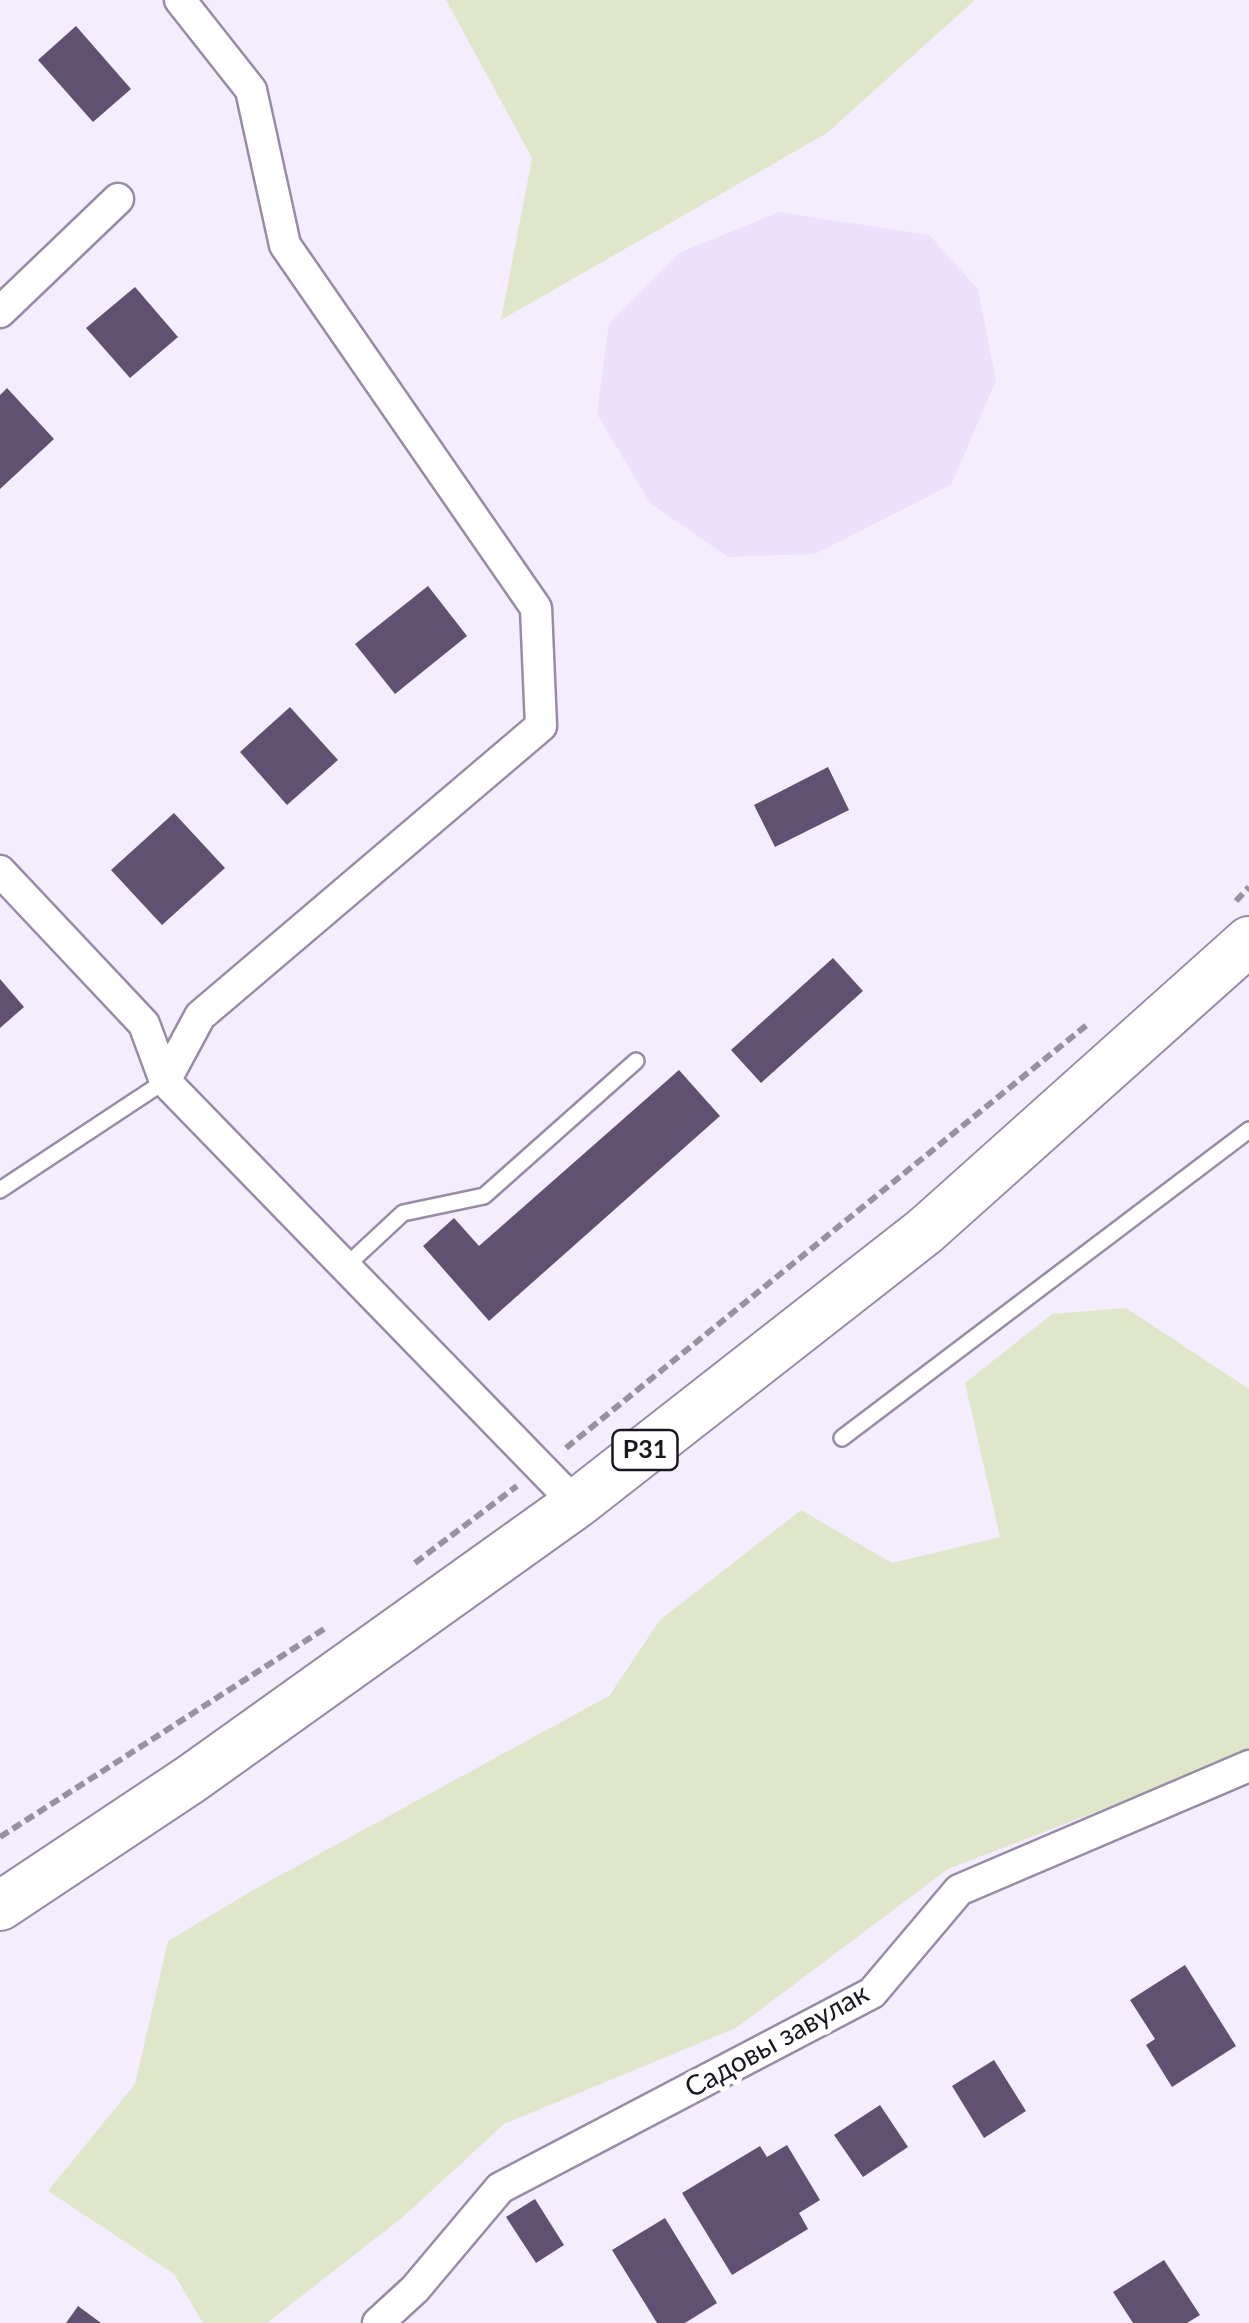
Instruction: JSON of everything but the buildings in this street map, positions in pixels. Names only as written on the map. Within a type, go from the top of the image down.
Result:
[{"type":"main road","name":"Р31","points":[[0,1906],[190,1779],[576,1504],[925,1231],[1239,925]]},
{"type":"street","points":[[164,1081],[200,1016],[542,726],[536,608],[285,244],[251,90],[180,0]]},
{"type":"street","points":[[0,312],[118,199]]},
{"type":"street","points":[[0,871],[144,1024],[164,1081],[576,1504]]},
{"type":"street","name":"Садовы завулак","points":[[378,2323],[415,2289],[500,2188],[872,1993],[959,1890],[1249,1766]]},
{"type":"lane","points":[[346,1266],[403,1213],[484,1196],[636,1061]]},
{"type":"lane","points":[[0,1190],[164,1081]]},
{"type":"lane","points":[[842,1438],[1249,1130]]},
{"type":"path","points":[[1239,925],[1249,888]]},
{"type":"path","points":[[403,1573],[542,1467],[1096,1018]]},
{"type":"path","points":[[0,1837],[324,1629]]},
{"type":"shaded area","points":[[779,212],[929,235],[978,289],[996,381],[951,485],[815,554],[728,557],[650,503],[597,414],[609,323],[679,253]]},
{"type":"green space","points":[[446,0],[975,0],[827,133],[501,320],[532,158]]},
{"type":"green space","points":[[1126,1308],[1249,1389],[1249,1750],[948,1869],[736,2028],[504,2124],[403,2217],[267,2323],[203,2323],[174,2274],[48,2191],[135,2084],[168,1941],[255,1889],[609,1696],[660,1620],[801,1510],[892,1563],[1000,1537],[965,1383],[1052,1314]]}]
